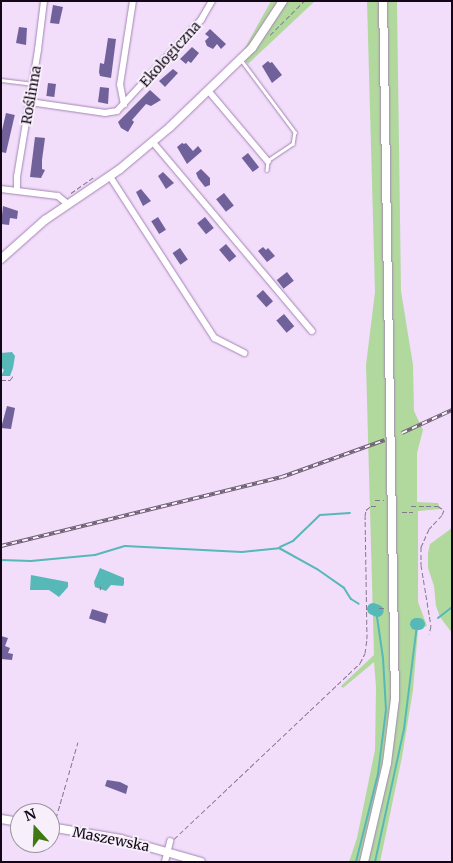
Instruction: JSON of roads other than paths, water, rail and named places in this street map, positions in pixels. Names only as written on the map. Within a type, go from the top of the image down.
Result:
[{"type":"main road","points":[[1,259],[22,238],[68,199],[110,176],[153,142],[241,60],[256,42],[283,1]]},
{"type":"main road","points":[[365,861],[387,763],[395,699],[383,1]]},
{"type":"main road","name":"Maszewska","points":[[60,829],[121,839],[201,862]]},
{"type":"street","name":"Roślinna","points":[[17,189],[17,177],[44,1]]},
{"type":"street","name":"Ekologiczna","points":[[124,105],[120,84],[133,1]]},
{"type":"street","name":"Ekologiczna","points":[[124,105],[201,20],[212,1]]},
{"type":"street","points":[[208,90],[268,161]]},
{"type":"street","points":[[30,102],[112,113],[124,105]]},
{"type":"street","points":[[153,142],[312,331]]},
{"type":"street","points":[[110,176],[215,338],[244,353]]},
{"type":"street","points":[[1,189],[17,189],[68,199]]},
{"type":"street","points":[[165,862],[170,842]]},
{"type":"lane","points":[[241,60],[295,132],[293,144],[268,161],[268,170]]},
{"type":"lane","points":[[1,80],[32,84]]},
{"type":"waterway","points":[[280,547],[293,541],[320,515],[350,513]]},
{"type":"waterway","points":[[1,560],[31,561],[95,555],[125,546],[242,552],[279,548],[317,569],[344,588],[351,599],[359,604]]},
{"type":"waterway","points":[[438,618],[452,607]]},
{"type":"waterway","points":[[373,609],[378,611]]},
{"type":"waterway","points":[[356,862],[378,774],[386,710],[383,658],[376,610]]},
{"type":"waterway","points":[[375,862],[404,729],[417,624]]},
{"type":"railway","points":[[402,433],[452,410]]},
{"type":"railway","points":[[1,546],[282,477],[385,440]]}]
